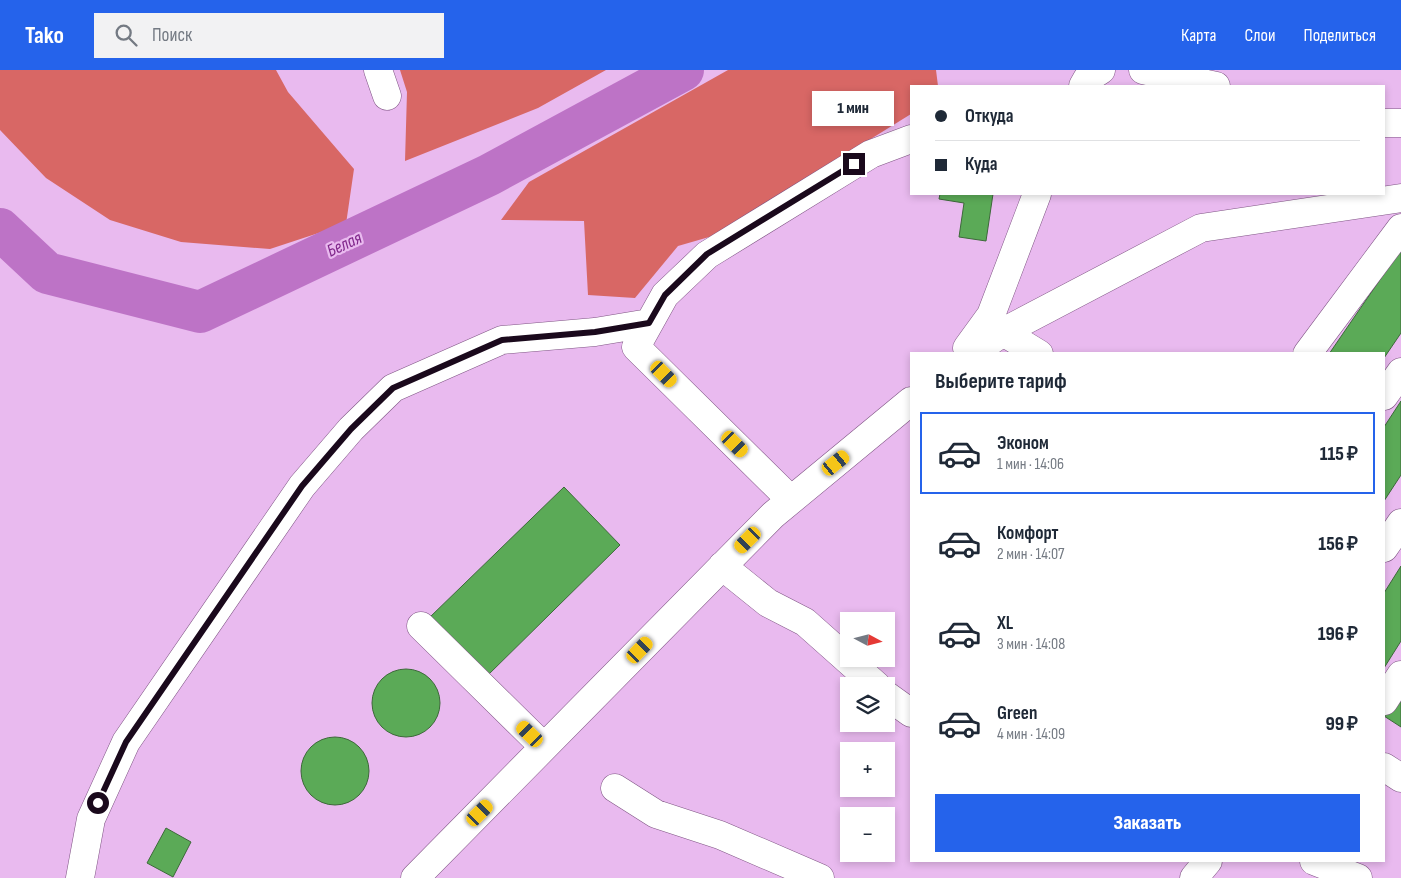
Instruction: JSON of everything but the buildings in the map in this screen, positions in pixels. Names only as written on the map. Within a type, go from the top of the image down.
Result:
[{"type":"street","points":[[378,70],[387,96]]},
{"type":"street","points":[[1084,85],[1087,79],[1102,70]]},
{"type":"street","points":[[1143,70],[1211,85]]},
{"type":"street","points":[[1385,123],[1401,123]]},
{"type":"street","points":[[791,500],[636,346],[665,295],[707,254],[871,154],[910,139]]},
{"type":"street","points":[[964,352],[991,315],[1037,195]]},
{"type":"street","points":[[975,352],[1003,332],[1200,228],[1401,198]]},
{"type":"street","points":[[1308,352],[1401,228]]},
{"type":"street","points":[[80,878],[91,819],[126,742],[302,486],[351,429],[393,388],[502,340],[595,332],[649,323]]},
{"type":"street","points":[[1003,332],[1036,352]]},
{"type":"street","points":[[1385,395],[1401,372]]},
{"type":"street","points":[[415,878],[722,566],[791,500],[910,402]]},
{"type":"street","points":[[1385,546],[1401,522]]},
{"type":"street","points":[[722,566],[768,603],[805,622],[867,677]]},
{"type":"street","points":[[421,626],[544,748]]},
{"type":"street","points":[[1385,699],[1401,675]]},
{"type":"street","points":[[895,701],[910,712]]},
{"type":"street","points":[[1385,769],[1401,778]]},
{"type":"street","points":[[615,788],[656,814],[720,835],[820,878]]},
{"type":"street","points":[[1194,878],[1207,862]]},
{"type":"street","points":[[1317,862],[1358,878]]},
{"type":"shaded area","points":[[0,70],[276,70],[288,92],[354,169],[346,224],[270,249],[181,242],[110,220],[46,178],[0,130]]},
{"type":"shaded area","points":[[400,70],[606,70],[538,108],[405,161],[407,92]]},
{"type":"shaded area","points":[[728,70],[936,70],[938,85],[910,85],[910,115],[716,235],[678,246],[635,298],[588,295],[584,221],[501,220],[529,182]]},
{"type":"waterway","name":"Белая","points":[[0,229],[47,273],[200,312],[489,175],[683,70]]},
{"type":"route","points":[[98,803],[126,742],[302,486],[351,429],[393,388],[502,340],[595,332],[649,323],[665,295],[707,254],[854,164]]}]
